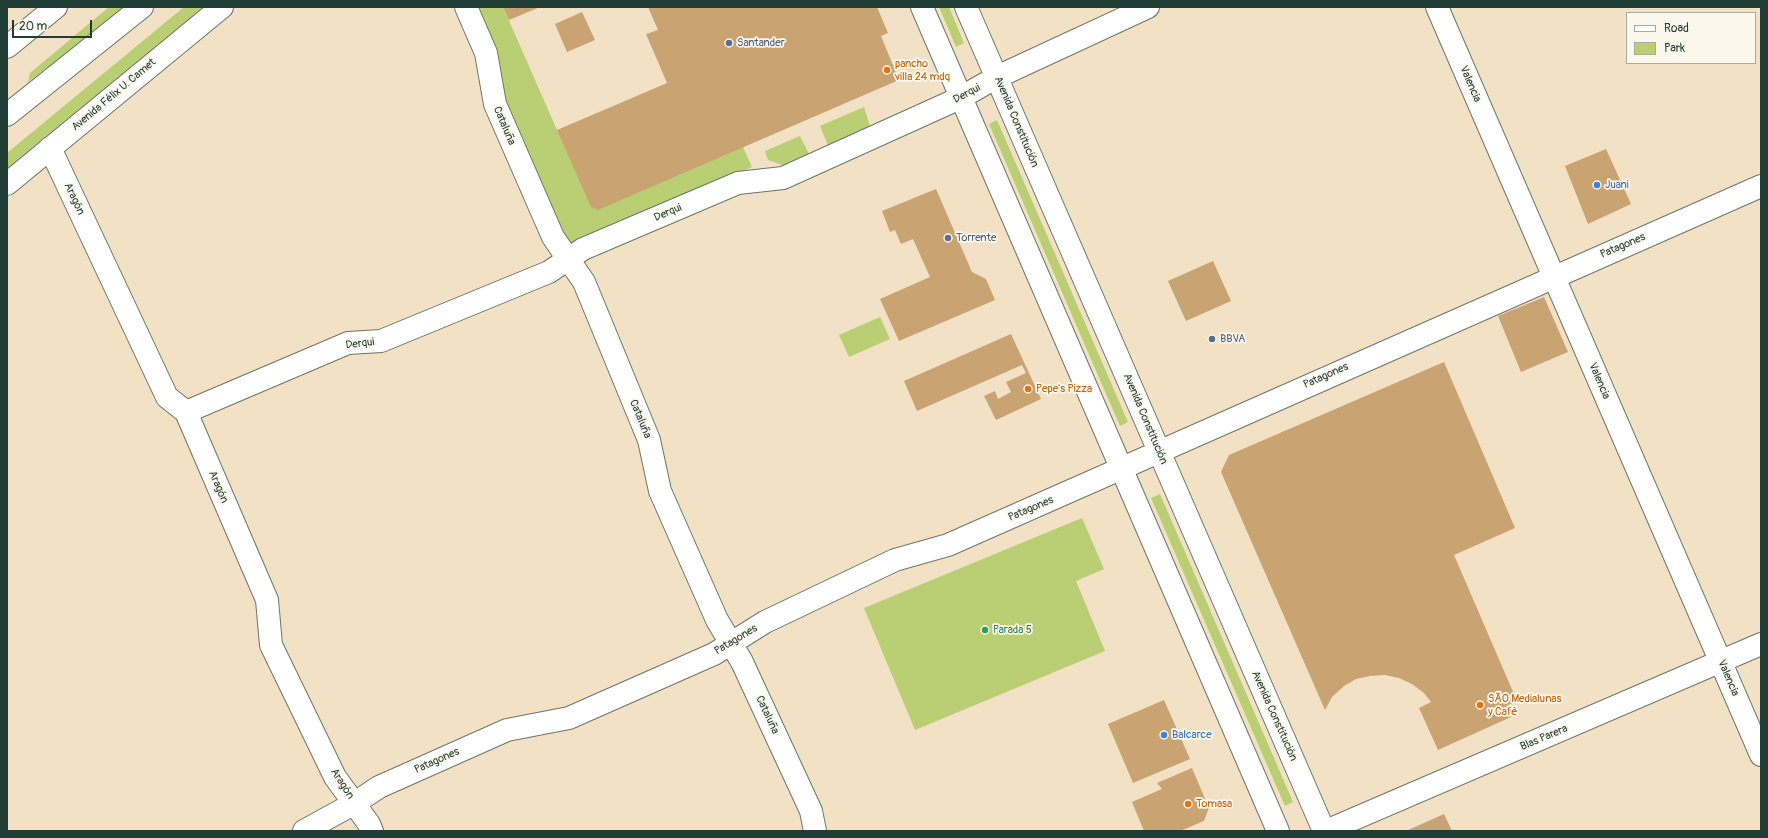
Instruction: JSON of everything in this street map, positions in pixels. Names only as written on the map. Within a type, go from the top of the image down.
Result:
[{"type":"street","points":[[7,47],[56,7]]},
{"type":"street","points":[[7,115],[142,7]]},
{"type":"street","name":"Avenida Félix U. Camet","points":[[7,184],[222,7]]},
{"type":"street","name":"Cataluña","points":[[466,7],[486,53],[495,104],[553,237],[584,282],[649,440],[660,491],[717,620],[742,662],[811,811],[815,831]]},
{"type":"street","points":[[922,7],[960,98],[1278,831]]},
{"type":"street","name":"Avenida Constitución","points":[[966,7],[1325,831]]},
{"type":"street","name":"Derqui","points":[[186,412],[348,343],[381,341],[549,272],[583,249],[738,183],[783,178],[960,98],[997,77],[1148,7]]},
{"type":"street","name":"Valencia","points":[[1437,7],[1761,755]]},
{"type":"street","name":"Aragón","points":[[50,148],[167,397],[186,412],[267,600],[270,645],[336,777],[355,803],[372,831]]},
{"type":"street","name":"Patagones","points":[[304,831],[355,803],[379,787],[507,730],[569,718],[714,654],[765,622],[895,560],[948,545],[1554,276],[1761,186]]},
{"type":"street","name":"Blas Parera","points":[[1325,831],[1761,644]]},
{"type":"green space","points":[[109,7],[128,7],[28,82],[30,73]]},
{"type":"green space","points":[[184,7],[204,7],[7,170],[7,153]]},
{"type":"green space","points":[[474,7],[503,7],[557,130],[743,147],[752,167],[578,242],[572,243],[566,240],[500,103],[502,74]]},
{"type":"green space","points":[[939,7],[949,7],[964,43],[956,47]]},
{"type":"green space","points":[[864,107],[871,129],[829,148],[820,126]]},
{"type":"green space","points":[[997,120],[1128,422],[1120,426],[989,124]]},
{"type":"green space","points":[[800,136],[810,156],[785,166],[768,160],[765,151]]},
{"type":"green space","points":[[880,317],[890,339],[849,357],[839,335]]},
{"type":"green space","points":[[1160,494],[1293,802],[1285,806],[1151,498]]},
{"type":"green space","name":"Parada 5","points":[[1082,518],[1104,569],[1076,581],[1105,651],[915,730],[864,608]]},
{"type":"building","points":[[503,7],[540,7],[509,20]]},
{"type":"building","points":[[648,7],[877,7],[888,33],[881,36],[899,80],[598,210],[591,207],[557,130],[667,83],[646,34],[658,30]]},
{"type":"building","points":[[582,12],[595,40],[567,52],[555,24]]},
{"type":"building","name":"Juani","points":[[1606,149],[1631,204],[1588,224],[1565,166]]},
{"type":"building","points":[[936,189],[972,272],[986,279],[995,300],[899,341],[880,299],[930,277],[913,239],[901,244],[895,230],[890,232],[882,211]]},
{"type":"building","points":[[1213,261],[1231,301],[1186,321],[1168,281]]},
{"type":"building","points":[[1544,297],[1568,352],[1521,372],[1498,316]]},
{"type":"building","points":[[1011,334],[1041,399],[996,420],[984,396],[995,391],[998,399],[1011,392],[1006,382],[1026,373],[1022,365],[917,411],[904,381]]},
{"type":"building","points":[[1444,362],[1515,528],[1454,555],[1517,701],[1506,706],[1511,717],[1438,750],[1419,708],[1431,702],[1424,693],[1412,684],[1399,678],[1385,675],[1356,679],[1344,686],[1332,697],[1325,710],[1221,472],[1229,455]]},
{"type":"building","points":[[1164,700],[1190,759],[1133,783],[1108,724]]},
{"type":"building","points":[[1192,768],[1209,808],[1204,821],[1180,831],[1144,831],[1132,802],[1162,789],[1157,783]]},
{"type":"building","points":[[1444,814],[1452,831],[1406,831]]},
{"type":"place","name":"Santander","points":[[729,43]]},
{"type":"place","name":"pancho villa 24 mdq","points":[[887,70]]},
{"type":"place","name":"Juani","points":[[1597,185]]},
{"type":"place","name":"Torrente","points":[[948,238]]},
{"type":"place","name":"BBVA","points":[[1212,339]]},
{"type":"place","name":"Pepe's Pizza","points":[[1028,389]]},
{"type":"place","name":"Parada 5","points":[[985,630]]},
{"type":"place","name":"SÃO Medialunas y Café","points":[[1480,705]]},
{"type":"place","name":"Balcarce","points":[[1164,735]]},
{"type":"place","name":"Tomasa","points":[[1188,804]]}]
